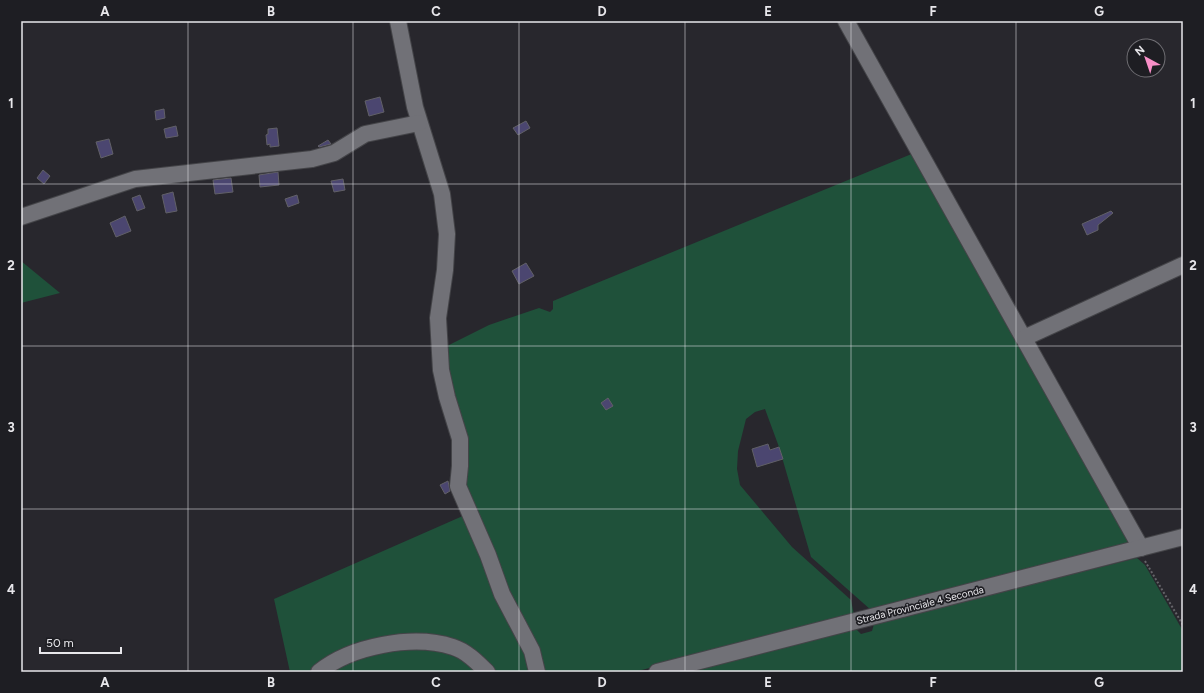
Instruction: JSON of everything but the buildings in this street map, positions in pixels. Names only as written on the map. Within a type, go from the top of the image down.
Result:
[{"type":"street","points":[[398,21],[420,123],[442,194],[447,234],[445,270],[438,318],[441,370],[447,397],[460,440],[458,486],[488,556],[502,594],[532,651],[537,672]]},
{"type":"street","points":[[846,21],[1141,548]]},
{"type":"street","points":[[21,217],[135,179],[312,159],[334,153],[359,136],[420,123]]},
{"type":"street","points":[[1024,338],[1183,265]]},
{"type":"street","name":"Strada Provinciale 4 Seconda","points":[[657,672],[1183,537]]},
{"type":"street","points":[[319,672],[334,661],[367,649],[428,642],[454,647],[464,652],[487,672]]},
{"type":"path","points":[[1141,548],[1146,561],[1183,625]]},
{"type":"green space","points":[[914,153],[1131,540],[1129,544],[871,610],[811,557],[779,447],[765,409],[755,412],[746,419],[738,451],[737,469],[740,485],[792,547],[851,600],[854,615],[634,672],[542,672],[466,498],[450,395],[445,347],[489,325],[539,308],[550,312],[553,309],[553,301]]},
{"type":"green space","points":[[21,261],[60,293],[21,303]]},
{"type":"green space","points":[[465,515],[528,655],[532,672],[496,672],[477,652],[465,644],[438,638],[313,668],[309,672],[290,672],[274,599]]},
{"type":"green space","points":[[1137,558],[1145,565],[1183,631],[1183,672],[689,672],[855,628],[861,634],[872,631],[874,624]]},
{"type":"green space","points":[[428,649],[442,652],[454,657],[466,663],[478,672],[330,672],[353,660],[388,651]]}]
